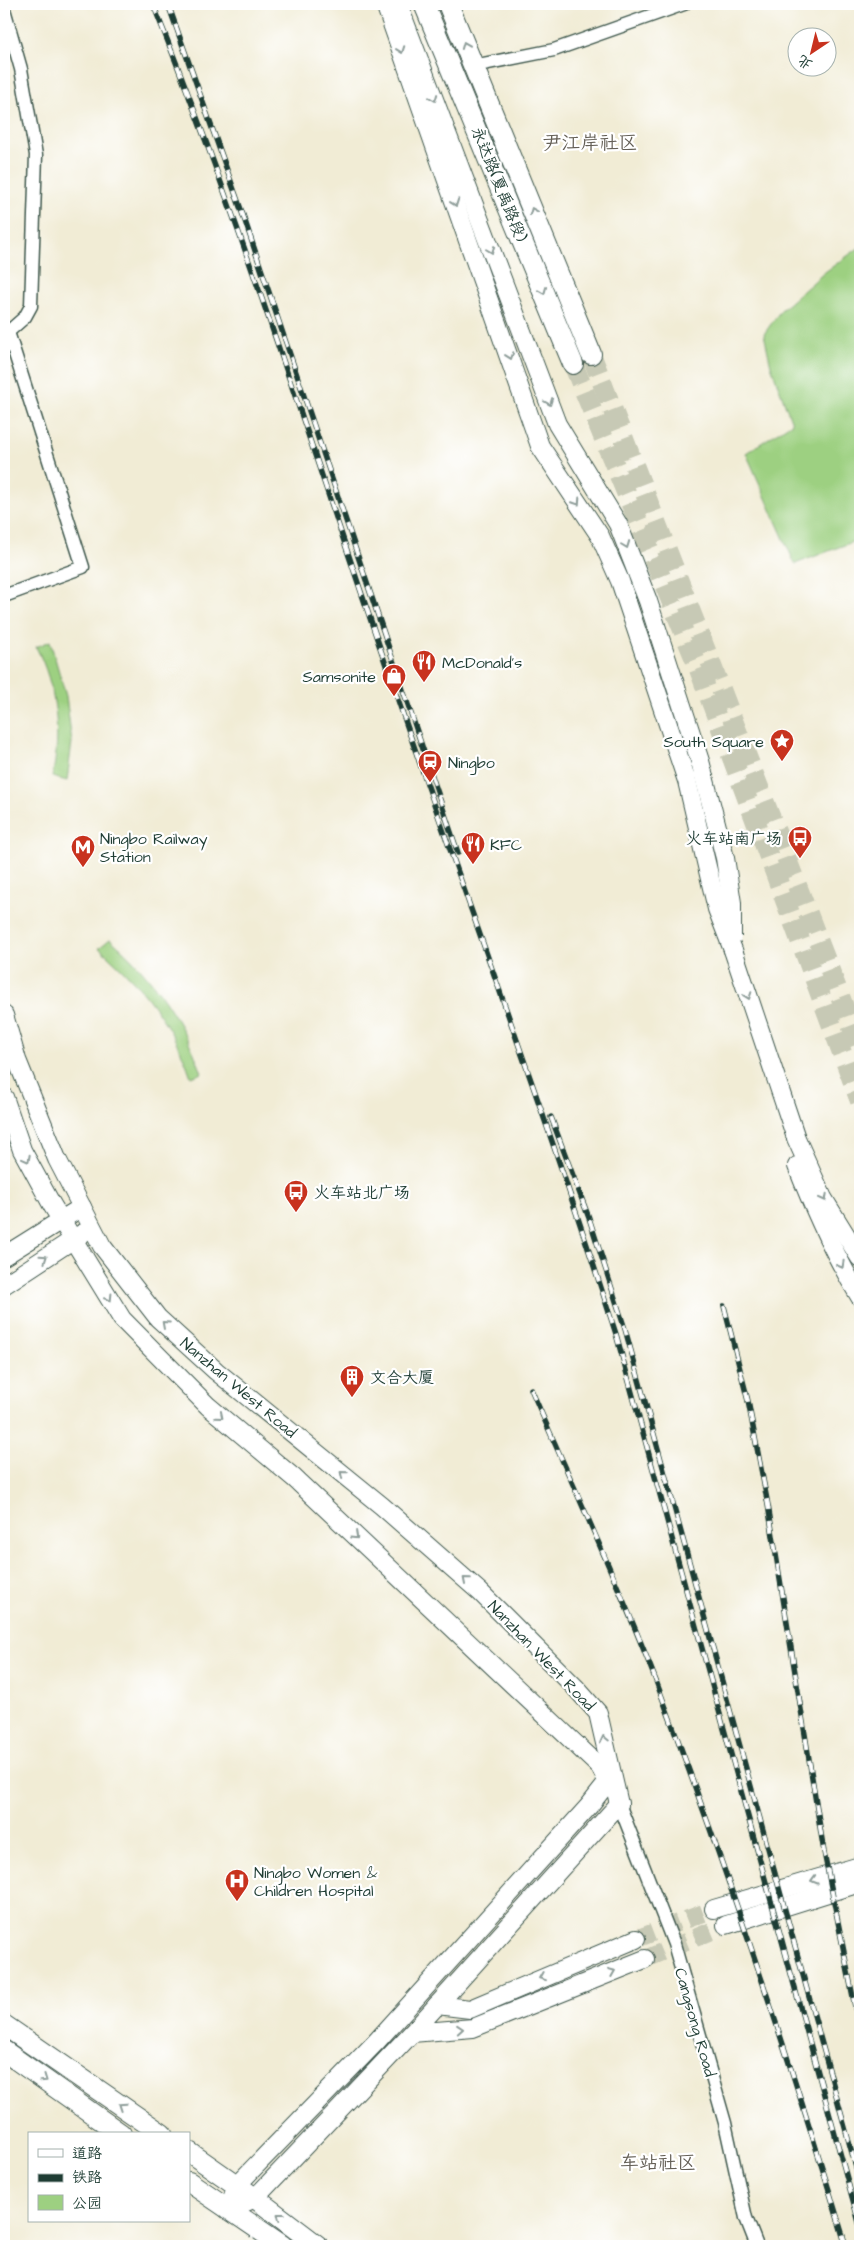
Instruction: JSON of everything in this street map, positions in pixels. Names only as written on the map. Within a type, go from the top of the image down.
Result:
[{"type":"main road","points":[[385,4],[540,446],[600,536],[620,582],[687,781],[717,909],[733,950],[796,1138],[824,1198],[860,1258]]},
{"type":"main road","points":[[398,4],[557,424],[618,524],[648,601],[700,761],[725,858],[732,903],[733,950]]},
{"type":"main road","name":"永达路(夏禹路段)","points":[[424,4],[573,364]]},
{"type":"main road","name":"永达路(夏禹路段)","points":[[448,4],[591,354]]},
{"type":"main road","name":"Nanzhan West Road","points":[[4,1015],[17,1060],[53,1150],[102,1246],[158,1318],[216,1371],[382,1506],[480,1592],[575,1687],[598,1713],[619,1804]]},
{"type":"main road","name":"Nanzhan West Road","points":[[4,1096],[22,1150],[60,1220],[122,1319],[208,1406],[294,1478],[600,1768],[619,1804]]},
{"type":"main road","points":[[796,1138],[797,1166],[819,1222],[840,1265],[860,1297]]},
{"type":"main road","points":[[4,1256],[82,1207]]},
{"type":"main road","points":[[4,1285],[72,1238],[93,1228]]},
{"type":"main road","points":[[228,2210],[237,2185],[376,2042],[589,1806],[608,1782]]},
{"type":"main road","points":[[228,2210],[255,2198],[412,2033],[619,1804]]},
{"type":"main road","points":[[714,1909],[860,1866]]},
{"type":"main road","points":[[726,1925],[860,1883]]},
{"type":"main road","points":[[437,2005],[470,2009],[636,1939]]},
{"type":"main road","points":[[412,2033],[473,2028],[645,1959]]},
{"type":"main road","points":[[4,2025],[159,2132]]},
{"type":"main road","points":[[4,2051],[118,2132]]},
{"type":"main road","points":[[190,2153],[255,2198],[318,2246]]},
{"type":"main road","points":[[190,2183],[283,2246]]},
{"type":"street","points":[[473,66],[554,50],[684,4]]},
{"type":"street","points":[[4,9],[21,69],[36,155],[30,306],[25,318],[6,333],[83,567],[4,596]]},
{"type":"street","name":"Cangsong Road","points":[[619,1804],[674,1944],[725,2123],[746,2218],[757,2246]]},
{"type":"green space","points":[[860,247],[860,539],[795,564],[746,453],[792,423],[771,366],[764,334],[781,310],[825,272]]},
{"type":"green space","points":[[50,641],[66,696],[72,742],[67,781],[52,777],[57,744],[55,710],[48,677],[36,647]]},
{"type":"green space","points":[[110,939],[153,983],[165,1000],[186,1035],[202,1073],[191,1077],[175,1040],[154,1006],[128,976],[99,948]]},
{"type":"tunnel","points":[[591,354],[860,1048]]},
{"type":"tunnel","points":[[573,364],[697,664],[860,1101]]},
{"type":"tunnel","points":[[636,1939],[714,1909]]},
{"type":"tunnel","points":[[645,1959],[726,1925]]},
{"type":"railway","points":[[153,4],[185,85],[274,333],[415,749],[589,1250],[616,1334],[860,2226]]},
{"type":"railway","points":[[168,4],[244,218],[458,853]]},
{"type":"railway","points":[[551,1117],[589,1218],[625,1329],[860,2182]]},
{"type":"railway","points":[[724,1306],[748,1401],[768,1505],[824,1852],[860,2032]]},
{"type":"railway","points":[[531,1389],[626,1607],[682,1751],[756,1962],[846,2246]]},
{"type":"place","name":"McDonald's","points":[[424,683]]},
{"type":"place","name":"Samsonite","points":[[394,697]]},
{"type":"place","name":"South Square","points":[[782,762]]},
{"type":"place","name":"Ningbo","points":[[430,783]]},
{"type":"place","name":"火车站南广场","points":[[800,859]]},
{"type":"place","name":"KFC","points":[[473,865]]},
{"type":"place","name":"Ningbo Railway Station","points":[[83,868]]},
{"type":"place","name":"火车站北广场","points":[[296,1213]]},
{"type":"place","name":"文合大厦","points":[[352,1398]]},
{"type":"place","name":"Ningbo Women & Children Hospital","points":[[237,1902]]},
{"type":"district","name":"尹江岸社区","points":[[590,142]]},
{"type":"district","name":"车站社区","points":[[658,2162]]}]
